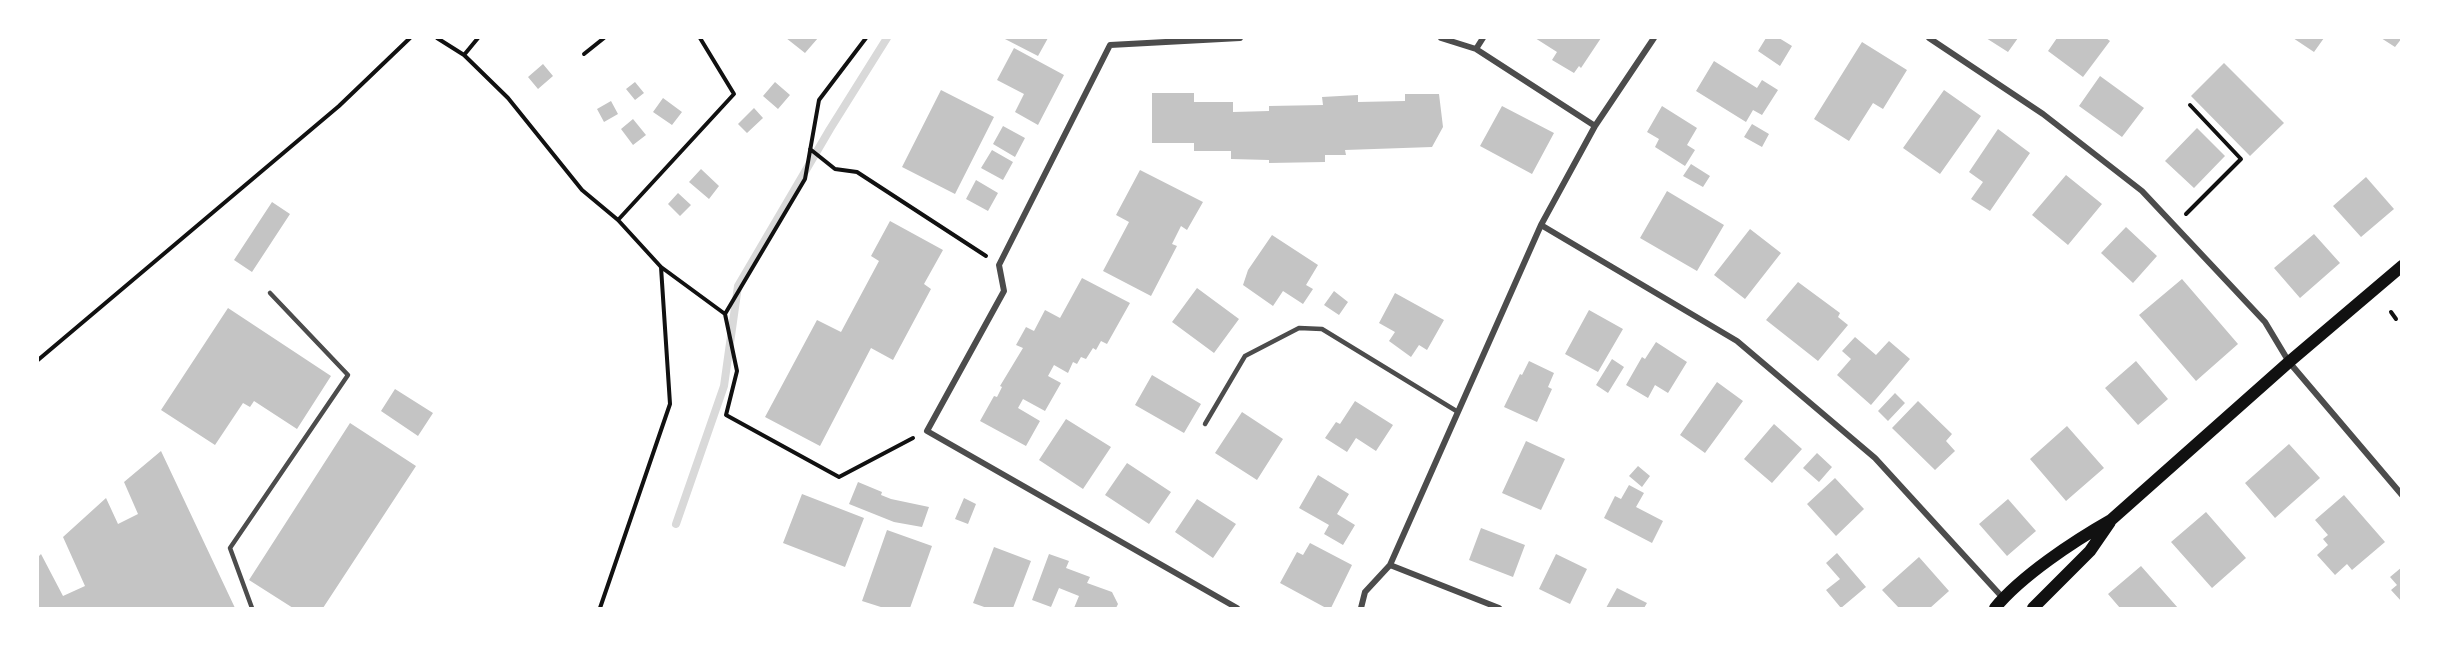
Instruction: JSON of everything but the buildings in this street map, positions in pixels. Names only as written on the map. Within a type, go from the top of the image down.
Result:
[{"type":"main road","points":[[1999,603],[2077,539],[2111,520],[2289,362],[2402,266]]},
{"type":"main road","points":[[2033,609],[2090,551],[2111,520]]},
{"type":"street","points":[[1237,609],[927,431],[1004,291],[999,265],[1110,45],[1240,38]]},
{"type":"street","points":[[1441,38],[1476,49],[1595,126]]},
{"type":"street","points":[[1476,49],[1483,38]]},
{"type":"street","points":[[1361,609],[1365,592],[1390,565],[1541,225],[1595,126],[1654,38]]},
{"type":"street","points":[[1929,38],[2043,114],[2142,191],[2265,322],[2289,362],[2402,495]]},
{"type":"street","points":[[1541,225],[1737,341],[1875,458],[1999,603]]},
{"type":"street","points":[[1390,565],[1499,609]]},
{"type":"lane","points":[[252,609],[230,548],[348,375],[270,293]]},
{"type":"lane","points":[[1205,424],[1245,356],[1299,328],[1322,329],[1458,412]]},
{"type":"path","points":[[38,360],[40,355],[339,106],[410,38]]},
{"type":"path","points":[[437,38],[464,55],[508,98],[582,189],[618,220],[662,267],[724,314],[737,371],[726,414],[839,477],[927,431]]},
{"type":"path","points":[[464,55],[478,38]]},
{"type":"path","points":[[584,54],[604,38]]},
{"type":"path","points":[[618,220],[734,94],[700,38]]},
{"type":"path","points":[[724,314],[805,178],[819,100],[866,38]]},
{"type":"path","points":[[2174,225],[2241,159],[2190,105]]},
{"type":"path","points":[[811,150],[835,170],[857,172],[999,265]]},
{"type":"path","points":[[600,609],[670,404],[662,267]]},
{"type":"path","points":[[2391,312],[2396,319]]},
{"type":"waterway","points":[[676,524],[724,386],[738,286],[830,129],[887,38]]}]
